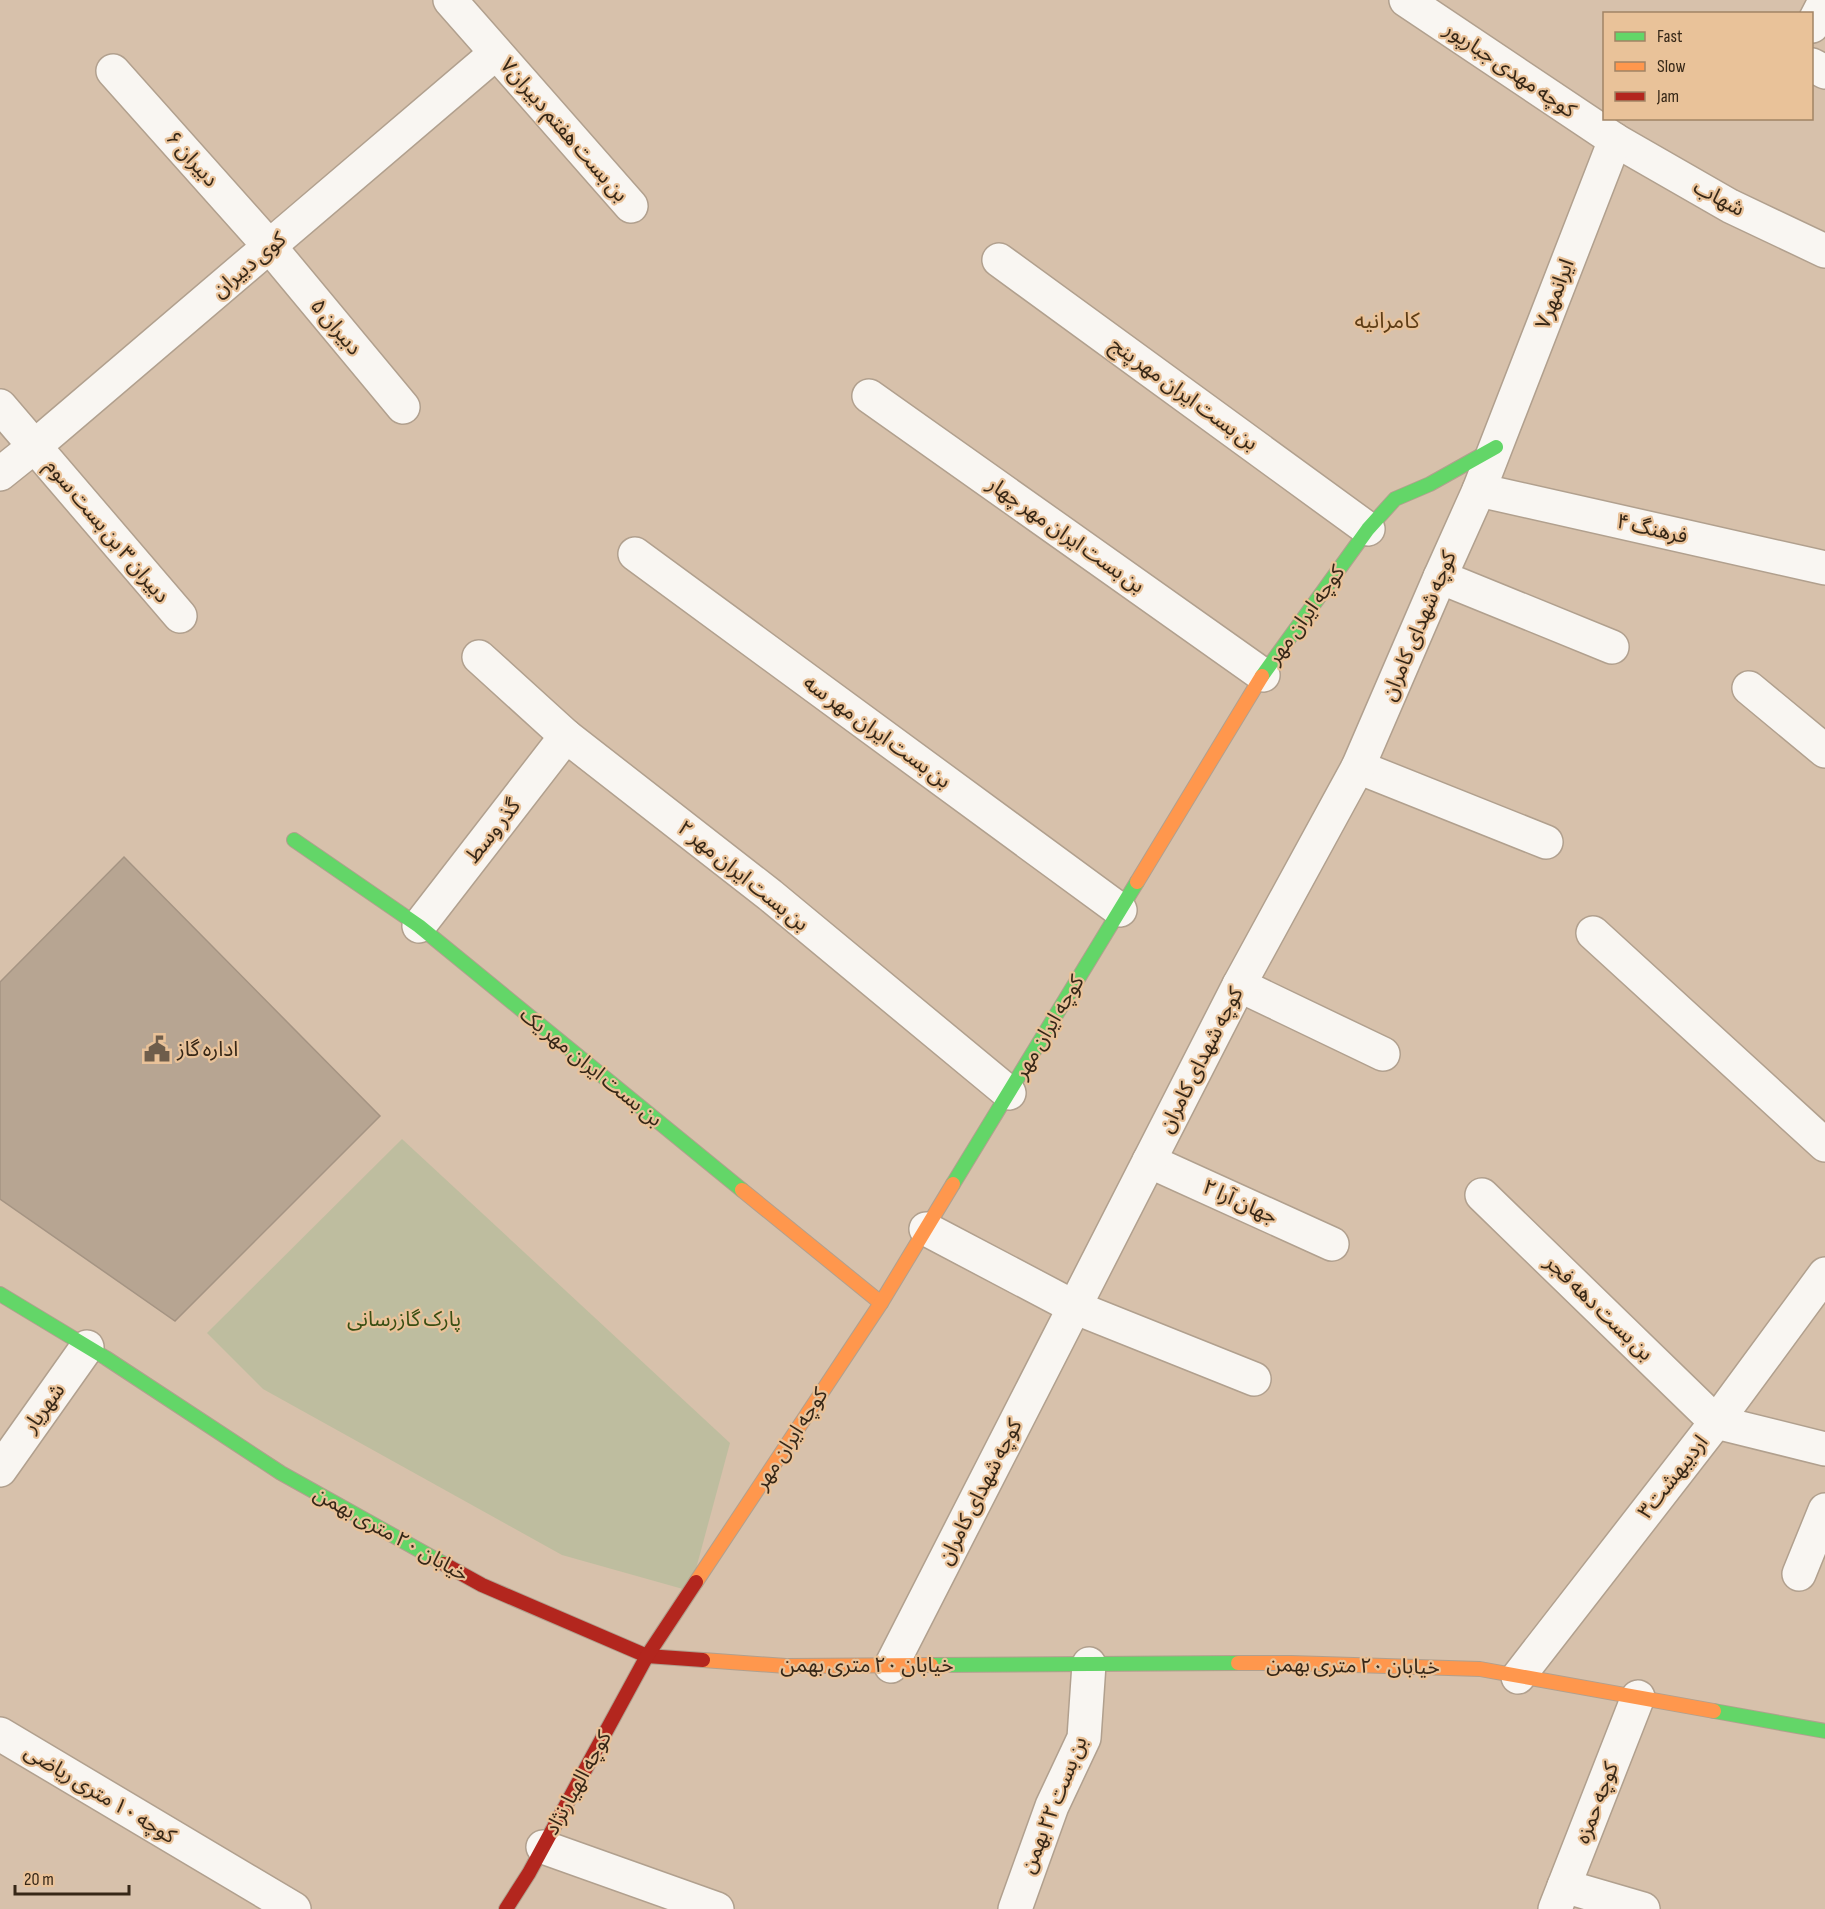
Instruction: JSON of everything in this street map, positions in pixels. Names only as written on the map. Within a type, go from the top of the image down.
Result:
[{"type":"street","name":"بن بست هفتم دبیران۷","points":[[450,0],[631,206]]},
{"type":"street","points":[[1813,24],[1825,1]]},
{"type":"street","name":"کوچه مهدی جبارپور","points":[[1422,5],[1615,140]]},
{"type":"street","name":"کوی دبیران","points":[[0,474],[496,53]]},
{"type":"street","name":"دبیران ۶","points":[[114,71],[270,247]]},
{"type":"street","name":"شهاب","points":[[1615,140],[1730,206],[1825,251]]},
{"type":"street","name":"ایرانمهر۷","points":[[1496,447],[1615,140]]},
{"type":"street","name":"دبیران ۵","points":[[270,247],[403,407]]},
{"type":"street","name":"بن بست ایران مهر پنج","points":[[999,260],[1368,529]]},
{"type":"street","name":"بن بست ایران مهر چهار","points":[[869,396],[1263,675]]},
{"type":"street","name":"دبیران ۳ بن بست سوم","points":[[0,406],[180,616]]},
{"type":"street","name":"کوچه شهدای کامران","points":[[891,1666],[1239,985],[1358,767],[1496,447]]},
{"type":"street","name":"کوچه ایران مهر","points":[[647,1656],[881,1303],[1263,675],[1368,529],[1395,499],[1430,484],[1496,447]]},
{"type":"street","name":"فرهنگ ۴","points":[[1479,490],[1825,568]]},
{"type":"street","name":"بن بست ایران مهر سه","points":[[634,554],[1120,910]]},
{"type":"street","points":[[1440,577],[1612,647]]},
{"type":"street","name":"۲ بن بست ایران مهر","points":[[479,657],[566,736],[770,895],[1009,1093]]},
{"type":"street","points":[[1749,688],[1825,751]]},
{"type":"street","name":"گذر وسط","points":[[419,926],[566,736]]},
{"type":"street","points":[[1358,767],[1546,842]]},
{"type":"street","name":"بن بست ایران مهر یک","points":[[294,840],[419,926],[881,1303]]},
{"type":"street","points":[[1593,933],[1825,1145]]},
{"type":"street","points":[[1239,985],[1383,1054]]},
{"type":"street","name":"جهان آرا ۲","points":[[1149,1161],[1332,1244]]},
{"type":"street","name":"بن بست دهه فجر","points":[[1482,1195],[1716,1422]]},
{"type":"street","points":[[926,1229],[1074,1307],[1254,1379]]},
{"type":"street","name":"اردیبهشت۳","points":[[1518,1677],[1716,1422],[1825,1274]]},
{"type":"street","name":"خیابان ۲۰ متری بهمن","points":[[0,1294],[87,1347],[281,1473],[482,1585],[647,1656],[786,1666],[1303,1663],[1480,1669],[1825,1731]]},
{"type":"street","name":"شهریار","points":[[0,1470],[87,1347]]},
{"type":"street","points":[[1716,1422],[1825,1449]]},
{"type":"street","points":[[1798,1574],[1825,1510]]},
{"type":"street","name":"کوچه الهیارنژاد","points":[[506,1909],[543,1847],[647,1656]]},
{"type":"street","name":"بن بست ۲۲ بهمن","points":[[1015,1909],[1052,1806],[1084,1738],[1089,1664]]},
{"type":"street","name":"کوچه حمزه","points":[[1560,1898],[1638,1697]]},
{"type":"street","name":"کوچه ۱۰ متری ریاضی","points":[[0,1734],[294,1909]]},
{"type":"street","points":[[543,1847],[717,1909]]},
{"type":"street","points":[[1560,1898],[1643,1909]]},
{"type":"green space","name":"پارک گازرسانی","points":[[402,1139],[730,1443],[690,1591],[562,1555],[263,1389],[207,1333]]},
{"type":"building","name":"اداره گاز","points":[[124,857],[380,1116],[175,1321],[0,1199],[0,982]]},
{"type":"traffic: fast","points":[[1262,676],[1368,529],[1395,499],[1430,484],[1496,447]]},
{"type":"traffic: fast","points":[[294,840],[419,926],[742,1190]]},
{"type":"traffic: fast","points":[[953,1184],[1137,882]]},
{"type":"traffic: fast","points":[[0,1294],[106,1358],[281,1473],[444,1564]]},
{"type":"traffic: fast","points":[[931,1665],[1238,1663]]},
{"type":"traffic: fast","points":[[1714,1711],[1825,1731]]},
{"type":"traffic: slow","points":[[1137,882],[1262,676]]},
{"type":"traffic: slow","points":[[696,1582],[881,1303],[953,1184]]},
{"type":"traffic: slow","points":[[742,1190],[881,1303]]},
{"type":"traffic: slow","points":[[703,1660],[786,1666],[931,1665]]},
{"type":"traffic: slow","points":[[1238,1663],[1480,1669],[1714,1711]]},
{"type":"traffic: jam","points":[[444,1564],[482,1585],[647,1656],[703,1660]]},
{"type":"traffic: jam","points":[[506,1909],[529,1873],[647,1656],[696,1582]]},
{"type":"place","name":"اداره گاز","points":[[157,1049]]},
{"type":"district","name":"کامرانیه","points":[[1387,321]]}]
